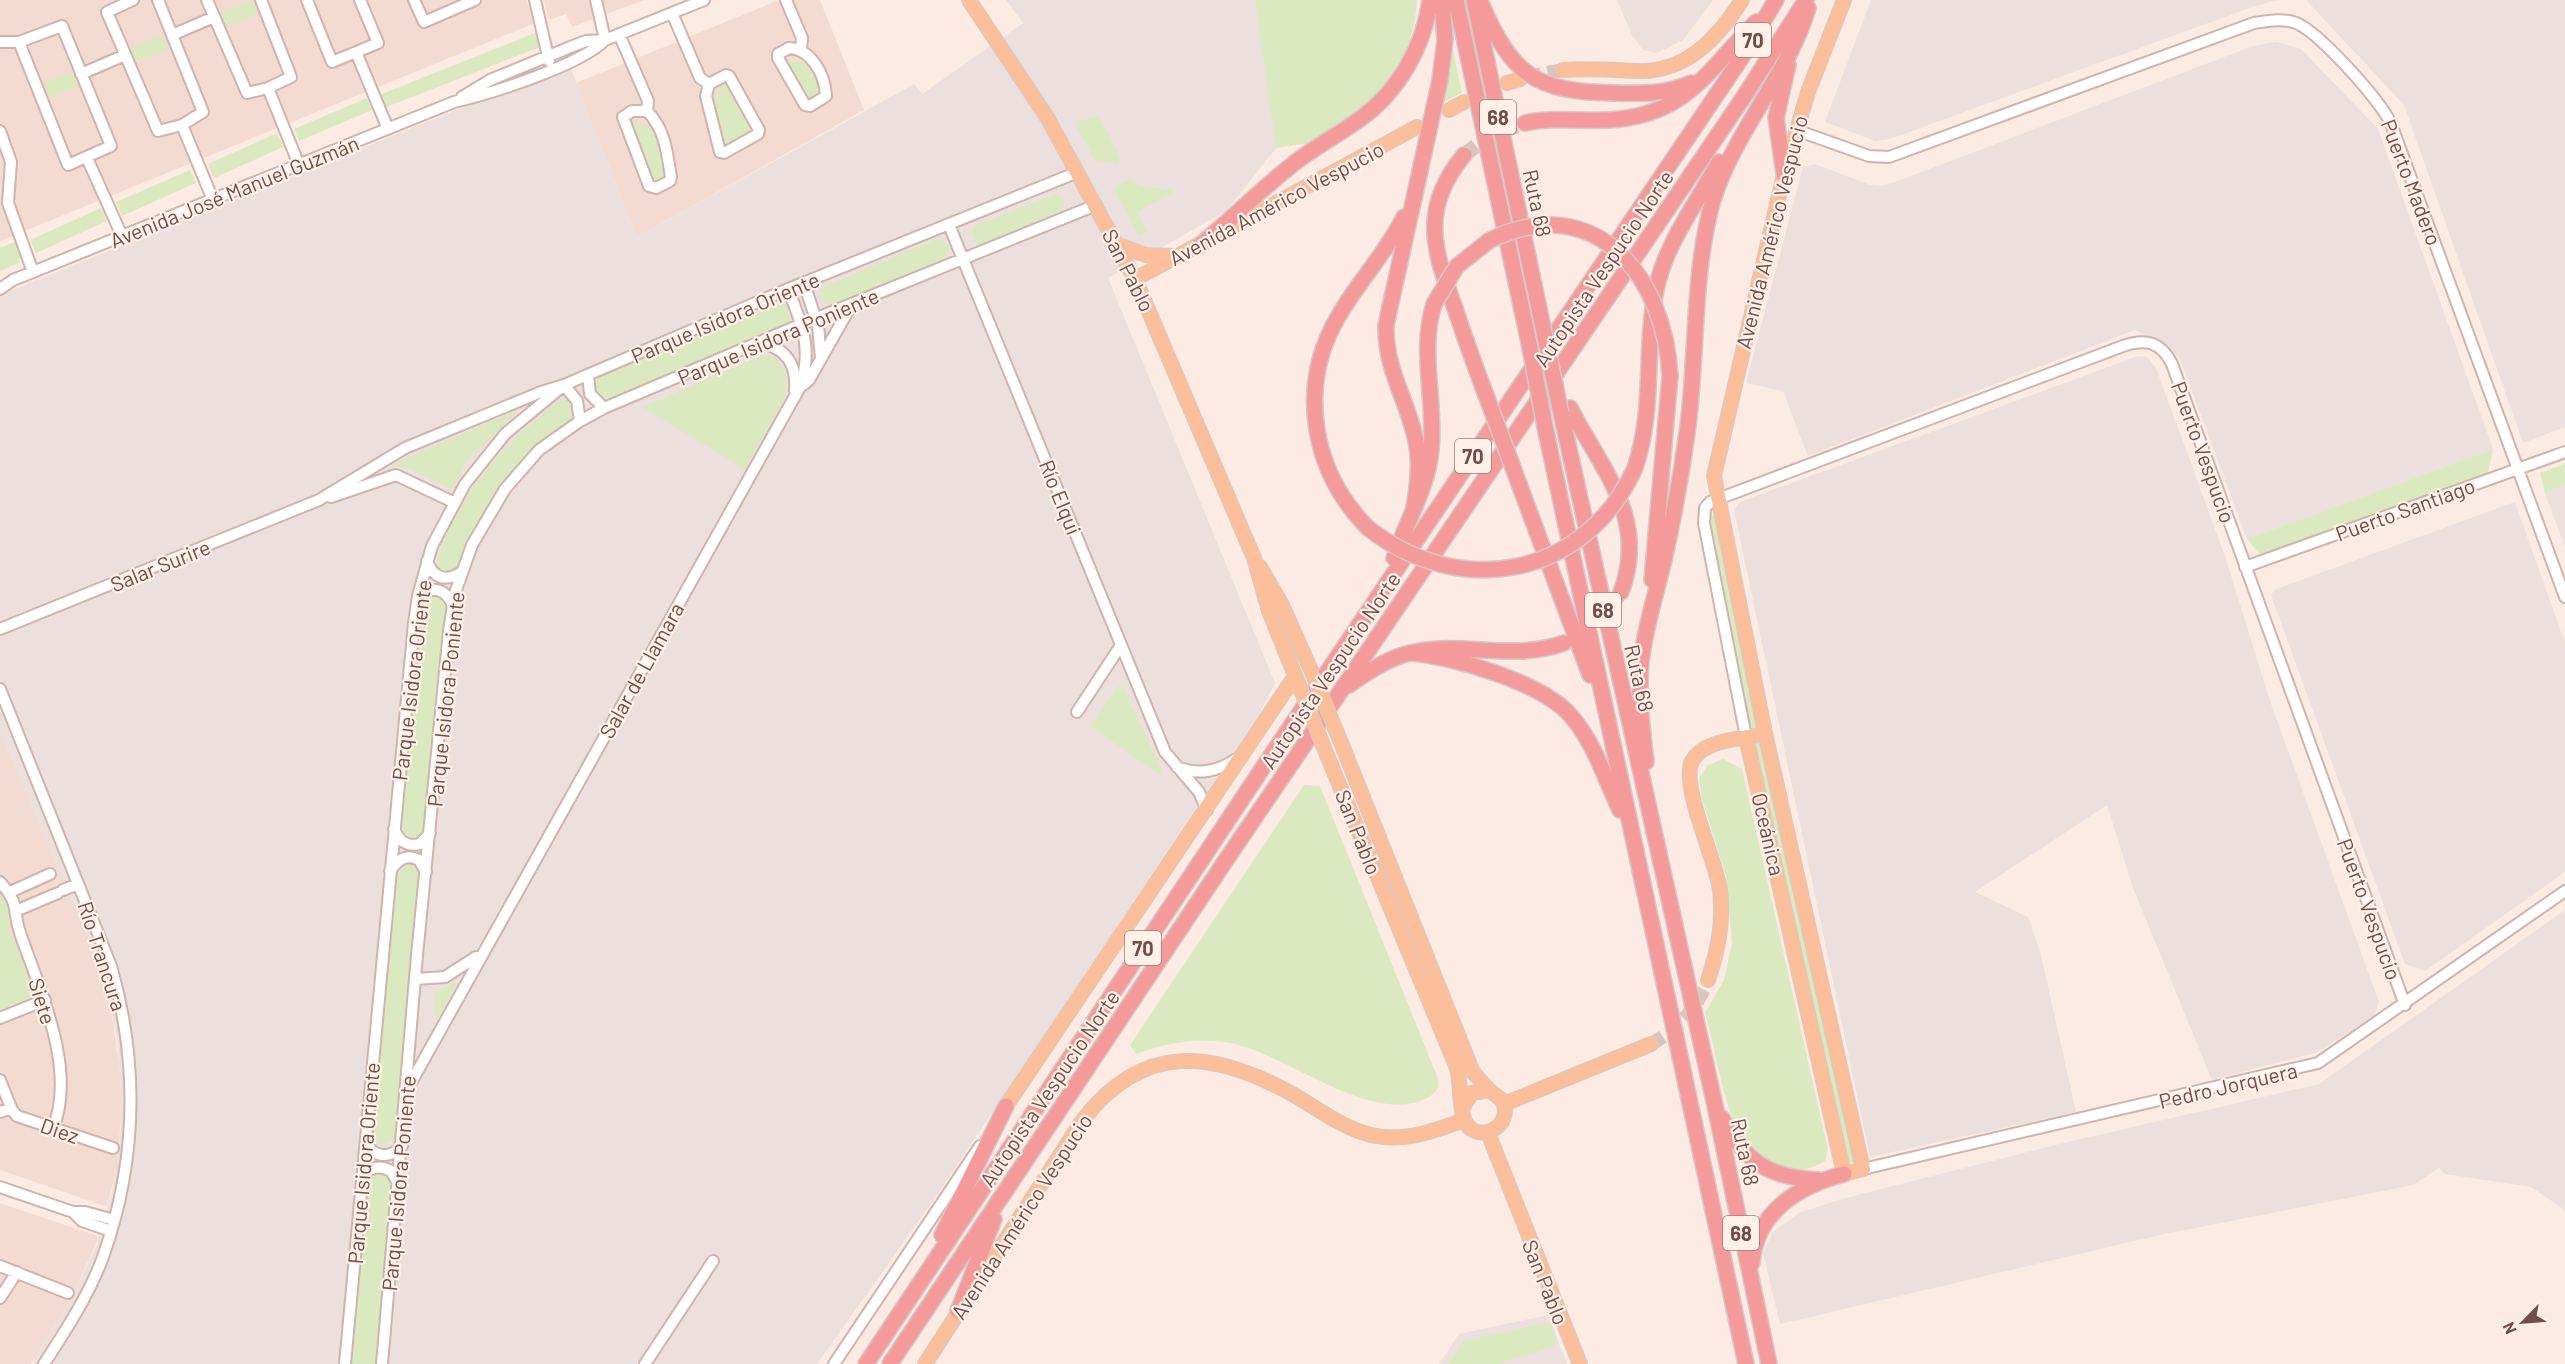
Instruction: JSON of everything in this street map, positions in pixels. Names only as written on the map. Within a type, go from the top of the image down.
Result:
[{"type":"highway","points":[[1199,246],[1294,163],[1363,117],[1381,100],[1397,82],[1413,55],[1425,27],[1430,0]]},
{"type":"highway","points":[[1414,507],[1418,478],[1416,444],[1389,366],[1386,339],[1388,312],[1443,66],[1445,40],[1442,0]]},
{"type":"highway","name":"Ruta 68","points":[[1456,0],[1607,720],[1746,1364]]},
{"type":"highway","name":"Ruta 68","points":[[1474,0],[1552,372],[1565,411],[1647,807],[1714,1101],[1769,1364]]},
{"type":"highway","points":[[1480,0],[1495,36],[1510,58],[1532,76],[1559,89],[1577,93],[1662,92],[1696,81],[1716,67]]},
{"type":"highway","points":[[1525,123],[1544,120],[1610,120],[1641,114],[1665,105],[1691,91],[1716,67],[1776,0]]},
{"type":"highway","name":"Autopista Vespucio Norte","points":[[866,1364],[1385,586],[1742,57],[1776,0]]},
{"type":"highway","points":[[1415,189],[1392,239],[1336,319],[1323,351],[1316,383],[1315,425],[1327,469],[1342,498],[1368,528],[1396,548],[1433,564],[1479,571],[1513,568],[1557,553],[1583,536],[1615,504],[1635,468],[1648,411],[1650,333],[1656,290],[1662,269],[1683,225],[1808,0]]},
{"type":"highway","points":[[1784,174],[1776,118],[1784,76],[1808,0]]},
{"type":"highway","name":"Autopista Vespucio Norte","points":[[890,1364],[1334,700],[1521,428],[1808,0]]},
{"type":"highway","points":[[1651,607],[1671,531],[1683,457],[1702,265],[1713,202],[1729,161],[1799,33]]},
{"type":"highway","points":[[1464,155],[1441,191],[1435,211],[1434,236],[1440,268],[1607,720]]},
{"type":"highway","points":[[1385,586],[1425,480],[1431,450],[1432,418],[1427,339],[1434,304],[1457,266],[1490,240],[1522,229],[1554,227],[1587,234],[1617,251],[1642,277],[1657,305],[1666,334],[1670,376],[1653,550],[1651,607],[1640,688],[1647,807]]},
{"type":"highway","points":[[1565,411],[1610,477],[1626,514],[1629,555],[1621,592]]},
{"type":"highway","points":[[1334,700],[1370,671],[1410,653],[1448,649],[1522,652],[1564,643]]},
{"type":"highway","points":[[1410,653],[1460,661],[1542,694],[1558,704],[1581,730],[1631,832]]},
{"type":"highway","points":[[1714,1101],[1738,1144],[1757,1164],[1792,1177],[1822,1180]]},
{"type":"highway","points":[[928,1270],[949,1220],[1006,1106]]},
{"type":"highway","points":[[1751,1278],[1755,1240],[1763,1226],[1787,1200],[1822,1180],[1844,1174]]},
{"type":"highway","points":[[958,1311],[1004,1191]]},
{"type":"main road","name":"San Pablo","points":[[969,0],[1029,88],[1078,172],[1135,279],[1254,558],[1269,611],[1300,690],[1456,1068],[1464,1114]]},
{"type":"main road","points":[[1563,70],[1646,71],[1676,64],[1710,42],[1742,0]]},
{"type":"main road","name":"Avenida Américo Vespucio","points":[[1714,470],[1796,130],[1818,63],[1844,0]]},
{"type":"main road","points":[[1449,110],[1464,102]]},
{"type":"main road","name":"Avenida Américo Vespucio","points":[[1135,279],[1417,127]]},
{"type":"main road","points":[[1116,244],[1146,255],[1178,256]]},
{"type":"main road","name":"Oceánica","points":[[1714,470],[1716,498],[1765,733],[1863,1169]]},
{"type":"main road","name":"San Pablo","points":[[1254,558],[1282,605],[1313,676],[1472,1071],[1489,1090]]},
{"type":"main road","points":[[1006,1106],[1295,676],[1305,673],[1313,676]]},
{"type":"main road","points":[[1708,980],[1720,941],[1721,903],[1717,876],[1691,790],[1690,768],[1703,750],[1765,733]]},
{"type":"main road","name":"Oceánica","points":[[1746,737],[1791,928],[1844,1174]]},
{"type":"main road","points":[[1791,928],[1807,923]]},
{"type":"main road","points":[[1504,1104],[1652,1044]]},
{"type":"main road","name":"Avenida Américo Vespucio","points":[[925,1364],[1082,1121],[1112,1089],[1145,1070],[1188,1061],[1230,1066],[1255,1074],[1349,1127],[1378,1137],[1415,1136],[1464,1114]]},
{"type":"main road","points":[[1489,1090],[1498,1095],[1504,1104],[1505,1115],[1501,1125],[1488,1132],[1472,1129],[1464,1114],[1472,1093],[1489,1090]]},
{"type":"main road","points":[[1834,1126],[1843,1129],[1853,1122]]},
{"type":"main road","name":"San Pablo","points":[[1488,1132],[1580,1364]]},
{"type":"main road","name":"Pedro Jorquera","points":[[1844,1174],[1863,1169]]},
{"type":"street","points":[[131,1],[107,12],[158,130],[182,126],[203,112],[158,0]]},
{"type":"street","points":[[207,0],[248,93],[268,88],[291,76],[261,0]]},
{"type":"street","points":[[308,0],[332,62],[378,43],[360,0]]},
{"type":"street","points":[[414,0],[424,22],[469,1]]},
{"type":"street","points":[[536,0],[550,69]]},
{"type":"street","points":[[596,0],[605,40]]},
{"type":"street","name":"Avenida José Manuel Guzmán","points":[[0,289],[13,280],[454,102],[495,91],[550,69],[588,53],[605,40],[704,0]]},
{"type":"street","points":[[786,0],[802,38],[801,49]]},
{"type":"street","points":[[672,13],[700,78],[709,84]]},
{"type":"street","points":[[172,35],[214,17]]},
{"type":"street","name":"Puerto Madero","points":[[1796,130],[1869,156],[1888,157],[2254,23],[2277,20],[2296,24],[2315,36],[2386,113],[2565,597]]},
{"type":"street","points":[[0,42],[18,42],[62,26],[111,146],[68,165],[18,42]]},
{"type":"street","points":[[619,34],[648,100],[647,111]]},
{"type":"street","name":"Avenida José Manuel Guzmán","points":[[454,102],[490,80],[586,41],[605,40]]},
{"type":"street","points":[[789,48],[801,49],[812,58],[826,90],[826,96],[810,106],[805,105],[778,58],[778,54],[789,48]]},
{"type":"street","points":[[356,52],[388,129]]},
{"type":"street","points":[[81,74],[125,55]]},
{"type":"street","points":[[726,75],[729,76],[759,130],[758,134],[724,153],[720,152],[706,96],[709,84],[726,75]]},
{"type":"street","points":[[268,88],[299,165]]},
{"type":"street","points":[[632,111],[647,111],[656,120],[665,139],[671,177],[670,181],[651,189],[623,117],[632,111]]},
{"type":"street","points":[[182,126],[213,200]]},
{"type":"street","points":[[0,130],[11,162],[4,191],[33,272]]},
{"type":"street","points":[[87,158],[122,236]]},
{"type":"street","name":"Parque Isidora Oriente","points":[[345,1364],[394,828],[418,596],[427,560],[453,502],[482,461],[505,434],[564,385],[788,289],[1078,172]]},
{"type":"street","name":"Parque Isidora Poniente","points":[[382,1364],[415,979],[453,606],[460,573],[479,529],[505,489],[539,450],[580,421],[604,408],[816,318],[1096,205]]},
{"type":"street","name":"Río Elqui","points":[[949,225],[1165,752],[1199,792],[1207,810]]},
{"type":"street","name":"Avenida José Manuel Guzmán","points":[[0,281],[13,280]]},
{"type":"street","points":[[804,283],[816,318],[821,358]]},
{"type":"street","name":"Salar de Llamara","points":[[406,1090],[800,387],[808,353],[802,324],[788,289]]},
{"type":"street","name":"Salar de Llamara","points":[[800,387],[809,380],[852,304]]},
{"type":"street","name":"Puerto Vespucio","points":[[1716,498],[2112,350],[2145,341],[2163,350],[2172,364],[2405,1005]]},
{"type":"street","points":[[759,342],[779,349],[792,362],[796,378],[794,397]]},
{"type":"street","points":[[588,375],[590,394],[604,408]]},
{"type":"street","points":[[564,385],[577,401],[580,421]]},
{"type":"street","name":"Salar Surire","points":[[319,500],[405,448],[517,401],[564,385]]},
{"type":"street","name":"Puerto Santiago","points":[[2245,567],[2565,452]]},
{"type":"street","name":"Salar Surire","points":[[0,629],[319,500],[396,475],[453,502]]},
{"type":"street","name":"Oceánica","points":[[1716,498],[1705,508],[1704,523],[1746,737]]},
{"type":"street","points":[[427,560],[431,570],[439,577],[450,578],[460,573]]},
{"type":"street","points":[[418,596],[428,590],[440,590],[448,595],[453,606]]},
{"type":"street","points":[[1077,712],[1121,645]]},
{"type":"street","name":"Río Trancura","points":[[0,689],[111,966],[130,1052],[132,1091],[129,1151],[112,1226],[94,1277],[68,1327],[44,1364]]},
{"type":"street","points":[[1177,766],[1194,772],[1208,772],[1240,757]]},
{"type":"street","points":[[394,828],[399,839],[409,845],[420,844],[430,833]]},
{"type":"street","points":[[390,872],[400,860],[410,857],[420,860],[426,872]]},
{"type":"street","points":[[10,892],[70,864]]},
{"type":"street","name":"Siete","points":[[0,882],[10,892],[18,910],[18,928],[45,1000],[59,1070],[59,1109],[53,1128]]},
{"type":"street","points":[[18,910],[78,884]]},
{"type":"street","name":"Pedro Jorquera","points":[[1863,1169],[2309,1066],[2327,1059],[2565,891]]},
{"type":"street","name":"Salar de Llamara","points":[[415,979],[445,978],[481,953]]},
{"type":"street","points":[[0,1018],[45,1000]]},
{"type":"street","points":[[0,1080],[11,1107],[0,1112]]},
{"type":"street","points":[[834,1364],[1006,1106]]},
{"type":"street","name":"Diez","points":[[11,1107],[17,1116],[113,1148]]},
{"type":"street","points":[[366,1143],[372,1151],[383,1155],[394,1153],[402,1146]]},
{"type":"street","points":[[362,1177],[370,1169],[381,1167],[395,1175],[399,1185]]},
{"type":"street","points":[[0,1187],[72,1212],[85,1212],[112,1226]]},
{"type":"street","points":[[645,1364],[713,1261]]},
{"type":"street","points":[[0,1266],[68,1293]]},
{"type":"street","points":[[0,1298],[17,1272]]},
{"type":"shaded area","points":[[0,0],[527,0],[533,24],[0,241]]},
{"type":"shaded area","points":[[544,0],[644,0],[572,27],[566,14],[549,20]]},
{"type":"shaded area","points":[[779,0],[820,0],[864,110],[637,237],[576,83]]},
{"type":"shaded area","points":[[1006,0],[1283,0],[1313,133],[1276,148],[1226,211],[1108,278],[1275,683],[1259,714],[935,1198],[817,1364],[34,1364],[35,1358],[70,1302],[97,1244],[113,1188],[122,1107],[117,1037],[103,976],[0,732],[0,295],[569,64],[637,237],[914,84],[922,94],[1023,23]]},
{"type":"shaded area","points":[[1617,0],[1713,0],[1683,40],[1657,53],[1643,50],[1632,35]]},
{"type":"shaded area","points":[[1871,0],[2277,0],[1890,139],[1875,141],[1825,122]]},
{"type":"shaded area","points":[[2306,0],[2565,0],[2565,427],[2523,443],[2404,105]]},
{"type":"shaded area","points":[[2276,42],[2301,49],[2378,129],[2493,449],[2247,539],[2180,359],[2161,343],[2135,330],[1808,456],[1783,391],[1746,383],[1803,167],[1815,164],[1870,185],[1881,186],[2253,46]]},
{"type":"shaded area","points":[[2138,356],[2147,357],[2156,368],[2225,556],[2270,701],[2379,1002],[2374,1016],[2318,1052],[2212,1080],[2133,888],[2107,805],[1975,892],[2028,917],[2040,951],[2076,1112],[1870,1157],[1734,510],[1740,502]]},
{"type":"shaded area","points":[[2565,485],[2565,547],[2546,496],[2549,491]]},
{"type":"shaded area","points":[[2515,502],[2565,643],[2565,872],[2425,971],[2405,964],[2271,595],[2274,590]]},
{"type":"shaded area","points":[[0,721],[95,954],[110,1003],[120,1071],[122,1107],[117,1166],[108,1204],[105,1206],[0,1170]]},
{"type":"shaded area","points":[[2565,910],[2565,1210],[2531,1187],[2445,1174],[2439,1168],[2413,1185],[2160,1235],[1780,1324],[1763,1253],[1773,1232],[1799,1213],[1842,1199],[2055,1145],[2319,1084]]},
{"type":"shaded area","points":[[0,1203],[95,1235],[98,1239],[70,1302],[31,1364],[0,1364]]},
{"type":"shaded area","points":[[1548,1315],[1567,1364],[1439,1364],[1459,1334]]},
{"type":"green space","points":[[252,0],[258,15],[226,27],[220,13]]},
{"type":"green space","points":[[1255,0],[1417,0],[1415,21],[1402,60],[1379,95],[1348,124],[1325,139],[1276,148]]},
{"type":"green space","points":[[535,33],[540,47],[384,108],[379,95]]},
{"type":"green space","points":[[162,35],[168,49],[136,62],[130,48]]},
{"type":"green space","points":[[1451,41],[1462,93],[1441,103]]},
{"type":"green space","points":[[790,57],[792,61],[811,63],[821,96],[808,102],[786,59]]},
{"type":"green space","points":[[72,72],[78,86],[46,99],[40,84]]},
{"type":"green space","points":[[725,79],[752,127],[748,135],[726,146],[720,120],[711,100],[719,94],[721,81]]},
{"type":"green space","points":[[367,98],[372,110],[299,141],[294,129]]},
{"type":"green space","points":[[1096,117],[1102,121],[1121,159],[1118,164],[1095,160],[1077,128],[1078,121]]},
{"type":"green space","points":[[632,118],[643,127],[653,124],[659,136],[666,175],[655,182],[651,180],[630,120]]},
{"type":"green space","points":[[277,133],[283,147],[214,178],[208,164]]},
{"type":"green space","points":[[190,170],[196,183],[122,216],[116,202]]},
{"type":"green space","points":[[1131,179],[1139,186],[1173,190],[1172,193],[1137,212],[1147,231],[1139,236],[1115,192],[1118,185]]},
{"type":"green space","points":[[1056,194],[1061,196],[1064,202],[1063,210],[982,245],[976,244],[971,232],[975,226]]},
{"type":"green space","points":[[101,208],[107,221],[36,253],[30,240]]},
{"type":"green space","points":[[936,239],[942,240],[949,246],[945,261],[832,306],[824,303],[820,294],[824,287]]},
{"type":"green space","points":[[16,241],[22,255],[19,263],[0,271],[0,248]]},
{"type":"green space","points":[[782,303],[786,305],[791,320],[787,325],[611,400],[598,394],[596,381],[602,375]]},
{"type":"green space","points":[[763,355],[776,357],[785,373],[787,393],[745,469],[642,407]]},
{"type":"green space","points":[[561,399],[570,400],[576,417],[529,453],[501,485],[476,524],[458,566],[447,573],[437,568],[444,540],[473,488],[513,440]]},
{"type":"green space","points":[[521,408],[468,460],[452,490],[411,469],[391,465]]},
{"type":"green space","points":[[2493,449],[2488,473],[2260,555],[2247,539]]},
{"type":"green space","points":[[2565,464],[2565,485],[2549,491],[2546,496],[2540,473]]},
{"type":"green space","points":[[1707,507],[1716,520],[1858,1161],[1837,1166],[1700,528]]},
{"type":"green space","points":[[439,596],[445,600],[449,609],[428,828],[413,837],[406,835],[402,827],[424,604],[431,597]]},
{"type":"green space","points":[[1118,686],[1123,687],[1162,771],[1160,775],[1090,726]]},
{"type":"green space","points":[[1723,759],[1742,769],[1828,1150],[1825,1161],[1802,1170],[1768,1165],[1749,1150],[1742,1140],[1725,1095],[1705,1012],[1724,980],[1732,943],[1726,876],[1702,799],[1699,778],[1708,765]]},
{"type":"green space","points":[[1304,785],[1320,786],[1437,1076],[1439,1083],[1437,1089],[1427,1098],[1405,1104],[1382,1103],[1357,1097],[1257,1051],[1235,1044],[1210,1041],[1185,1042],[1160,1046],[1136,1054],[1130,1045]]},
{"type":"green space","points":[[410,863],[423,872],[398,1138],[381,1145],[375,1141],[373,1131],[398,872]]},
{"type":"green space","points":[[0,894],[8,906],[9,929],[34,991],[33,996],[0,1010]]},
{"type":"green space","points":[[458,981],[439,1016],[434,1016],[435,992]]},
{"type":"green space","points":[[373,1171],[390,1175],[393,1185],[376,1364],[352,1364],[369,1178]]},
{"type":"green space","points":[[1551,1322],[1556,1337],[1553,1347],[1498,1364],[1448,1364],[1463,1341]]},
{"type":"tunnel","points":[[1527,77],[1563,70]]},
{"type":"tunnel","points":[[1464,155],[1489,136],[1525,123]]},
{"type":"tunnel","points":[[1578,636],[1602,619],[1621,592]]},
{"type":"tunnel","points":[[1651,1044],[1670,1032],[1686,1017],[1708,980]]}]
